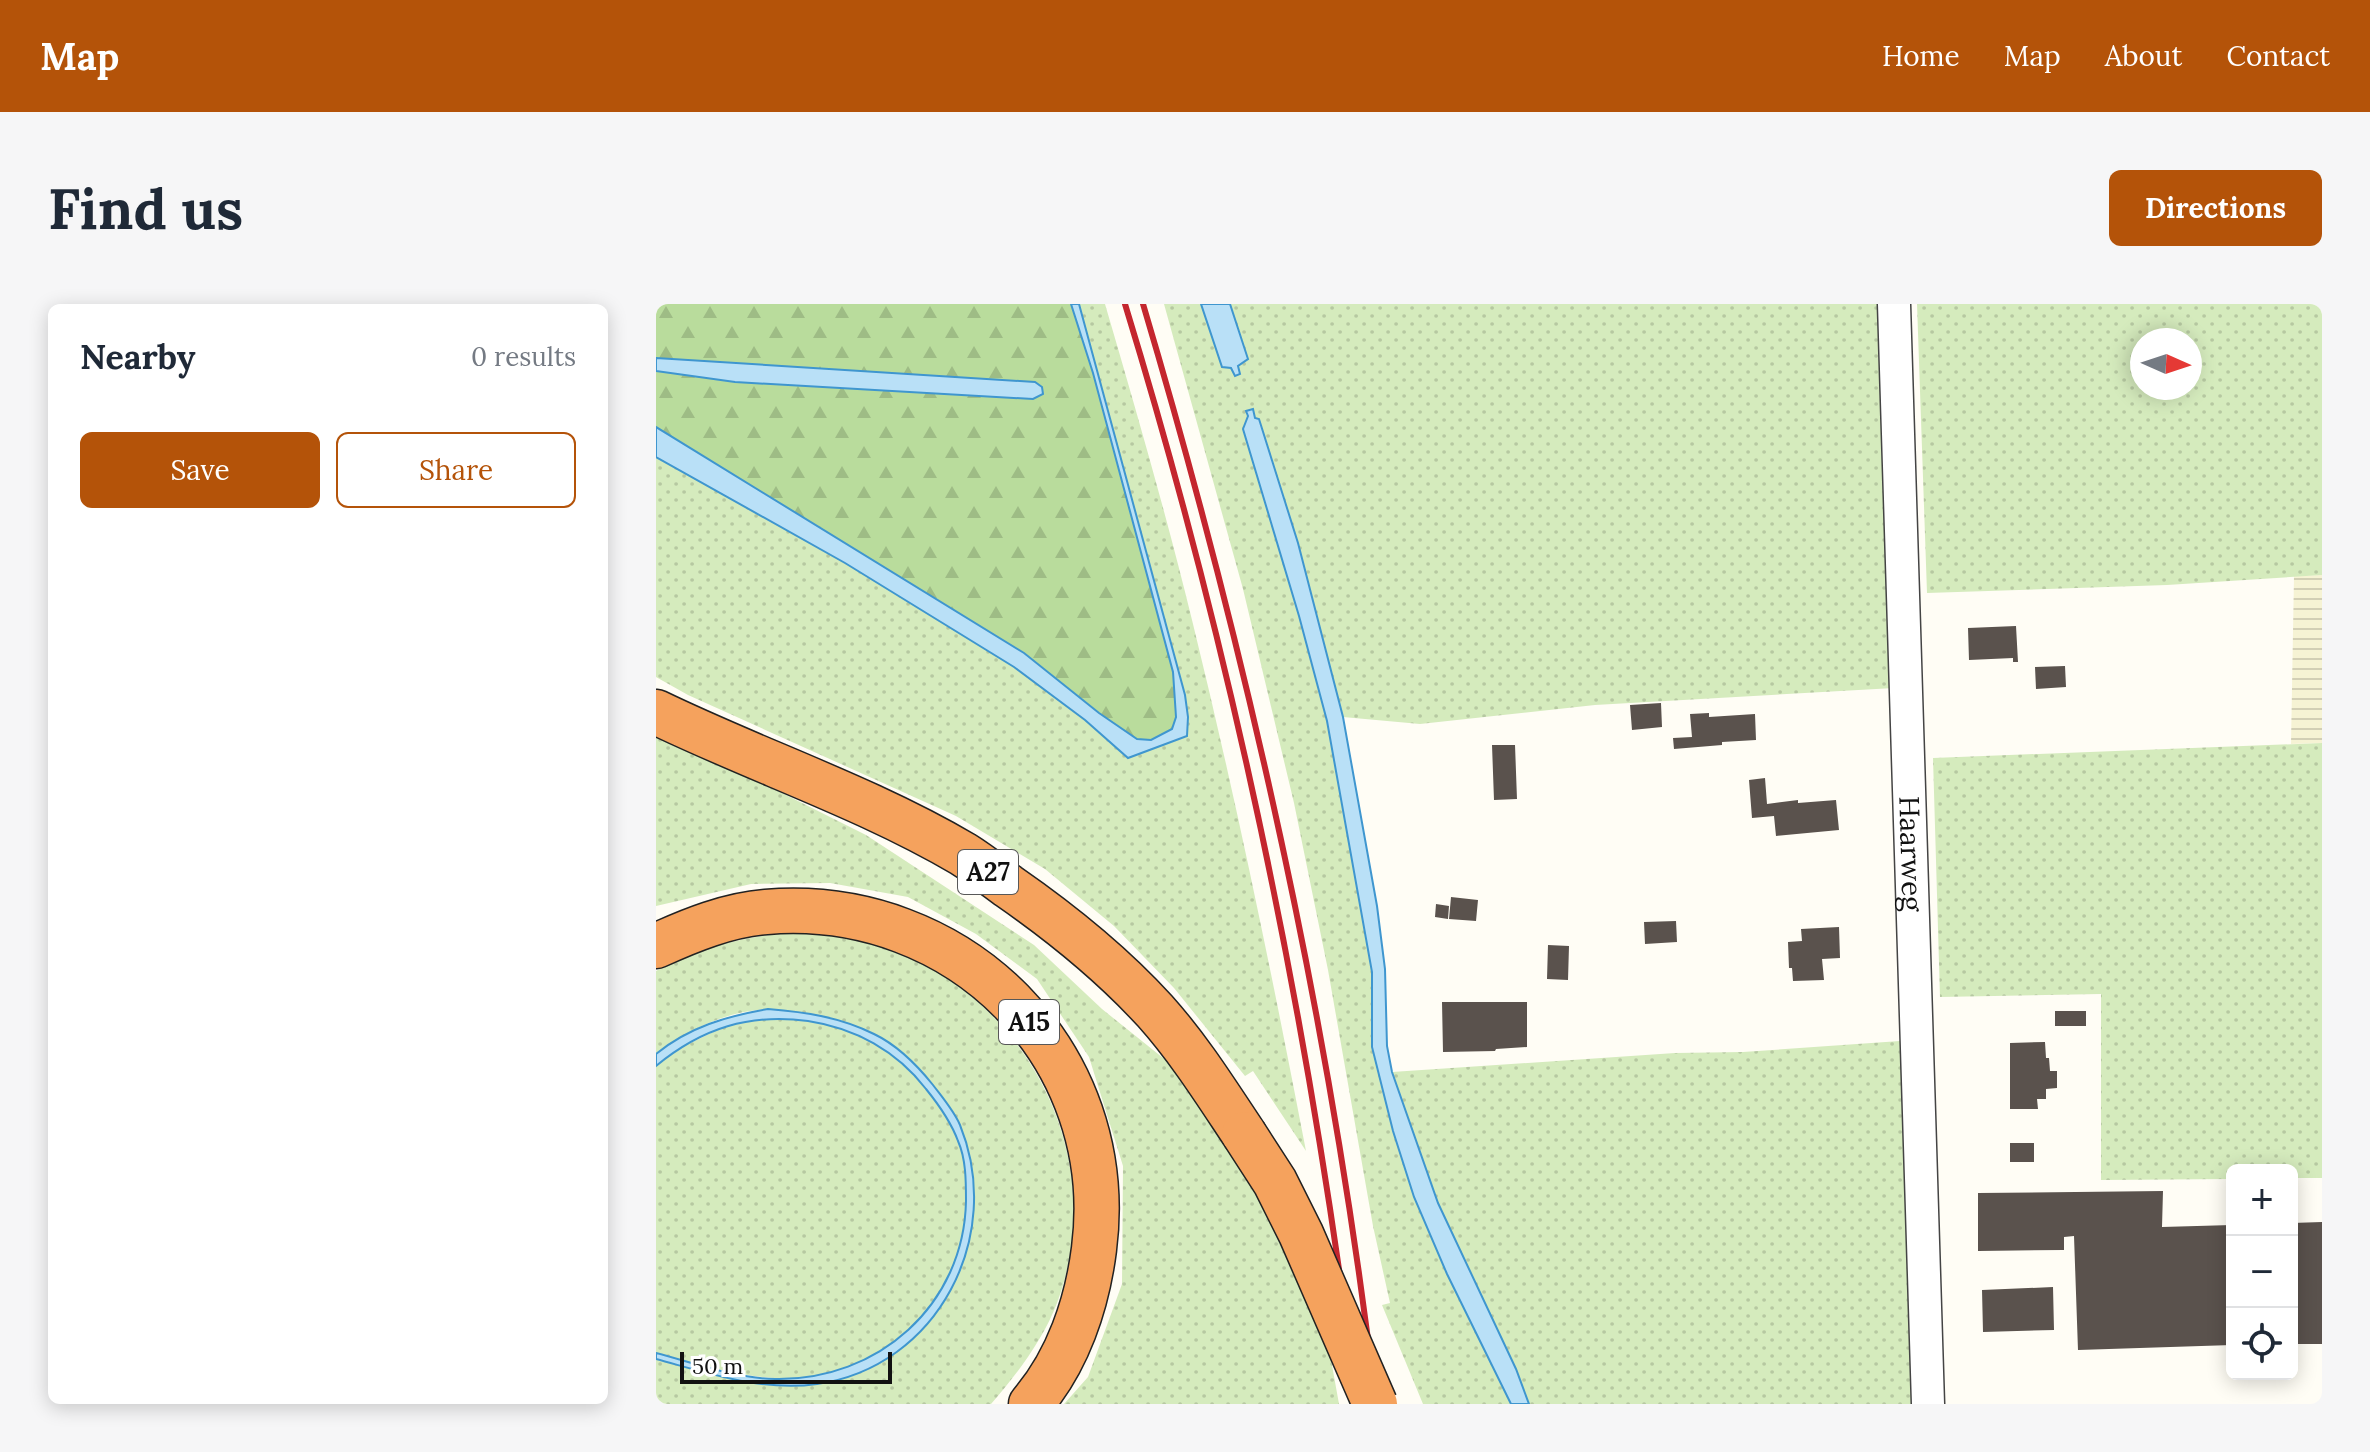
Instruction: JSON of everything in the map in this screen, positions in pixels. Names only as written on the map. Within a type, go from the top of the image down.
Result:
[{"type":"highway","name":"A27","points":[[656,712],[881,811],[965,855],[1047,913],[1155,1011],[1203,1071],[1275,1182],[1375,1404]]},
{"type":"highway","name":"A15","points":[[656,946],[687,932],[763,912],[799,911],[873,922],[907,933],[948,952],[998,987],[1024,1014],[1070,1087],[1088,1133],[1095,1181],[1096,1217],[1090,1279],[1075,1327],[1060,1362],[1031,1404]]},
{"type":"street","name":"Haarweg","points":[[1894,304],[1928,1404]]},
{"type":"shaded area","points":[[2322,575],[2322,743],[2291,744],[2294,576]]},
{"type":"green space","points":[[656,304],[1071,304],[1093,373],[1173,672],[1176,717],[1172,729],[1151,740],[1137,739],[1024,653],[656,427],[656,371],[735,382],[1033,399],[1043,394],[1034,382],[656,358]]},
{"type":"green space","points":[[1079,304],[1105,304],[1162,504],[1239,821],[1306,1151],[1253,1071],[1245,1076],[1174,988],[1114,926],[1045,869],[956,816],[688,695],[656,677],[656,457],[845,563],[1014,667],[1085,720],[1128,758],[1186,737],[1188,717],[1185,695]]},
{"type":"green space","points":[[1164,304],[1201,304],[1209,328],[1238,366],[1248,358],[1230,304],[1877,304],[1894,688],[1595,705],[1420,724],[1343,717],[1298,543],[1259,419],[1248,416],[1327,721],[1372,972],[1372,1047],[1393,1131],[1414,1197],[1447,1274],[1511,1404],[1423,1404],[1382,1305],[1390,1303],[1294,803],[1243,589]]},
{"type":"green space","points":[[1917,304],[2322,304],[2322,575],[2167,585],[1927,593]]},
{"type":"green space","points":[[656,730],[866,835],[1034,945],[1102,1009],[1213,1098],[1326,1332],[1339,1404],[1064,1404],[1088,1377],[1122,1284],[1123,1166],[1089,1057],[1037,979],[976,934],[908,897],[830,883],[751,884],[656,906]]},
{"type":"green space","points":[[2322,743],[2322,1178],[2298,1178],[2298,1164],[2226,1164],[2226,1179],[2101,1180],[2101,994],[1940,997],[1933,758]]},
{"type":"green space","points":[[786,933],[867,942],[893,950],[942,975],[984,1008],[1020,1048],[1047,1093],[1065,1143],[1073,1195],[1071,1249],[1057,1303],[1044,1330],[1020,1369],[991,1404],[656,1404],[656,1359],[718,1376],[781,1386],[823,1383],[872,1367],[894,1354],[931,1320],[958,1276],[966,1251],[971,1178],[969,1156],[935,1089],[908,1058],[892,1046],[837,1020],[767,1009],[708,1023],[656,1054],[656,971],[719,945]]},
{"type":"green space","points":[[776,1018],[812,1022],[859,1035],[912,1072],[936,1099],[954,1130],[967,1185],[965,1225],[955,1263],[937,1297],[912,1327],[881,1351],[846,1368],[806,1377],[768,1377],[730,1372],[656,1353],[656,1066],[682,1047],[732,1023]]},
{"type":"green space","points":[[1900,1041],[1908,1152],[1917,1404],[1529,1404],[1516,1369],[1438,1203],[1392,1072]]},
{"type":"water","points":[[1071,304],[1079,304],[1185,695],[1188,717],[1187,736],[1128,758],[1085,720],[1014,667],[845,563],[656,457],[656,427],[1024,653],[1137,739],[1151,740],[1172,729],[1176,717],[1173,672],[1093,373]]},
{"type":"water","points":[[1201,304],[1230,304],[1248,359],[1238,366],[1240,374],[1235,376],[1231,368],[1222,367]]},
{"type":"water","points":[[656,358],[1035,382],[1042,387],[1043,394],[1033,399],[735,382],[656,371]]},
{"type":"water","points":[[1253,409],[1255,418],[1259,419],[1298,543],[1343,717],[1377,906],[1385,969],[1387,1046],[1392,1072],[1438,1203],[1516,1369],[1529,1404],[1511,1404],[1447,1274],[1414,1197],[1393,1131],[1372,1047],[1372,972],[1327,721],[1243,429],[1248,416],[1246,411]]},
{"type":"water","points":[[768,1009],[848,1023],[874,1034],[899,1050],[927,1078],[955,1115],[972,1167],[974,1210],[966,1251],[951,1290],[927,1324],[897,1352],[860,1373],[817,1384],[776,1385],[736,1380],[656,1359],[656,1353],[730,1373],[775,1379],[813,1376],[848,1367],[880,1351],[908,1330],[932,1304],[950,1273],[961,1239],[966,1178],[961,1148],[955,1134],[936,1101],[915,1075],[874,1043],[842,1029],[787,1019],[747,1022],[709,1033],[656,1066],[656,1054],[695,1030],[723,1019]]},
{"type":"building","points":[[2016,626],[2018,662],[2013,662],[2013,658],[1969,660],[1968,628]]},
{"type":"building","points":[[2065,666],[2066,687],[2036,689],[2035,667]]},
{"type":"building","points":[[1661,703],[1662,727],[1632,730],[1630,705]]},
{"type":"building","points":[[1709,713],[1709,717],[1755,714],[1756,740],[1674,749],[1673,738],[1692,737],[1690,714]]},
{"type":"building","points":[[1492,745],[1515,745],[1517,799],[1494,800]]},
{"type":"building","points":[[1765,778],[1767,804],[1836,800],[1839,830],[1776,836],[1774,816],[1752,818],[1749,780]]},
{"type":"building","points":[[1451,897],[1478,900],[1476,921],[1449,919]]},
{"type":"building","points":[[1436,904],[1449,906],[1448,919],[1435,917]]},
{"type":"building","points":[[1676,921],[1677,942],[1645,944],[1644,922]]},
{"type":"building","points":[[1839,927],[1840,958],[1822,959],[1824,980],[1793,981],[1788,942],[1802,941],[1801,929]]},
{"type":"building","points":[[1548,945],[1569,946],[1568,980],[1547,979]]},
{"type":"building","points":[[1442,1002],[1527,1002],[1527,1047],[1443,1052]]},
{"type":"building","points":[[2055,1011],[2086,1011],[2086,1026],[2055,1026]]},
{"type":"building","points":[[2045,1042],[2050,1071],[2057,1071],[2057,1088],[2046,1089],[2046,1099],[2037,1099],[2038,1109],[2010,1109],[2010,1043]]},
{"type":"building","points":[[2010,1143],[2034,1143],[2034,1162],[2010,1162]]},
{"type":"building","points":[[2163,1191],[2162,1227],[2226,1225],[2226,1345],[2078,1350],[2074,1236],[2064,1237],[2064,1250],[1978,1251],[1978,1193]]},
{"type":"building","points":[[2322,1222],[2322,1344],[2298,1344],[2298,1223]]},
{"type":"building","points":[[2053,1287],[2054,1330],[1983,1332],[1982,1290]]},
{"type":"railway","points":[[1125,304],[1201,575],[1265,849],[1317,1126],[1357,1404]]},
{"type":"railway","points":[[1143,304],[1218,575],[1283,849],[1336,1125],[1376,1404]]}]
